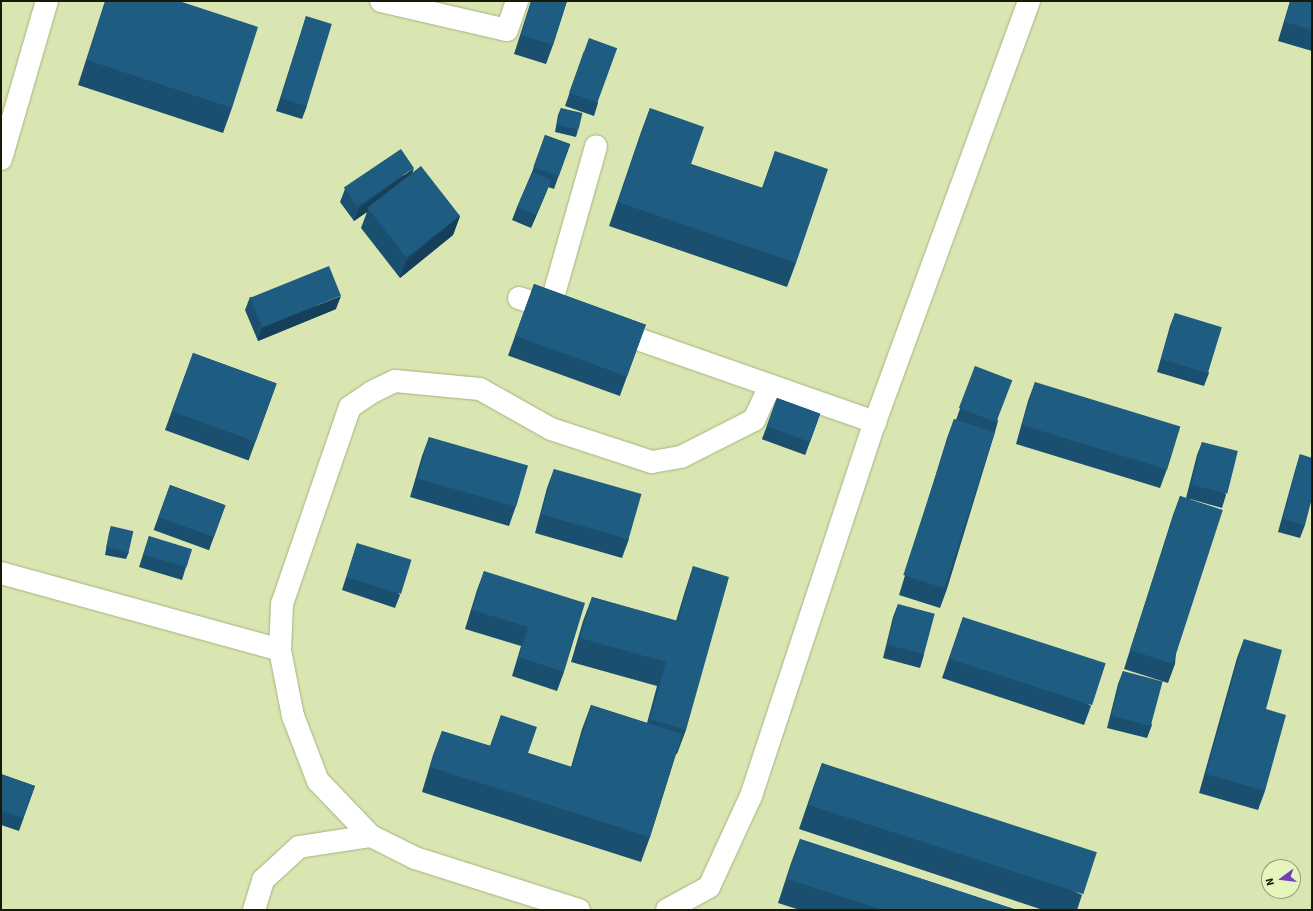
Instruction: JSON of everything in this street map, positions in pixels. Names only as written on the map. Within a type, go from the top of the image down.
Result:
[{"type":"lane","points":[[1,159],[47,1]]},
{"type":"lane","points":[[382,1],[508,30],[518,1]]},
{"type":"lane","points":[[667,910],[710,887],[751,796],[875,422],[1029,1]]},
{"type":"lane","points":[[550,308],[596,146]]},
{"type":"lane","points":[[519,298],[572,316]]},
{"type":"lane","points":[[594,324],[875,422]]},
{"type":"lane","points":[[579,910],[415,858],[370,836],[318,781],[293,716],[280,650],[282,604],[350,407],[372,392],[395,381],[480,389],[551,429],[652,462],[681,457],[754,420],[770,386]]},
{"type":"lane","points":[[1,573],[280,650]]},
{"type":"lane","points":[[254,910],[263,880],[299,847],[370,836]]},
{"type":"building","points":[[106,1],[179,1],[258,27],[232,108],[87,60]]},
{"type":"building","points":[[532,1],[567,1],[553,45],[521,35]]},
{"type":"building","points":[[1291,1],[1312,1],[1312,30],[1285,22]]},
{"type":"building","points":[[306,16],[332,24],[307,106],[281,98]]},
{"type":"building","points":[[589,38],[617,48],[597,103],[569,93]]},
{"type":"building","points":[[561,108],[582,113],[579,130],[557,125]]},
{"type":"building","points":[[650,108],[704,127],[691,164],[763,188],[775,151],[828,169],[796,263],[618,202]]},
{"type":"building","points":[[545,135],[570,144],[559,176],[533,167]]},
{"type":"building","points":[[401,149],[414,168],[357,207],[344,188]]},
{"type":"building","points":[[421,166],[460,216],[406,258],[367,208]]},
{"type":"building","points":[[532,172],[551,180],[536,215],[517,207]]},
{"type":"building","points":[[329,266],[341,296],[262,328],[250,298]]},
{"type":"building","points":[[534,284],[646,325],[627,376],[515,336]]},
{"type":"building","points":[[1175,313],[1222,327],[1208,373],[1161,359]]},
{"type":"building","points":[[193,353],[277,383],[255,442],[172,411]]},
{"type":"building","points":[[975,366],[1012,380],[996,422],[959,408]]},
{"type":"building","points":[[1035,382],[1180,426],[1167,469],[1022,425]]},
{"type":"building","points":[[777,398],[820,414],[810,442],[767,426]]},
{"type":"building","points":[[954,419],[995,432],[944,588],[903,575]]},
{"type":"building","points":[[429,437],[528,465],[516,507],[417,478]]},
{"type":"building","points":[[1202,442],[1238,451],[1227,494],[1191,485]]},
{"type":"building","points":[[1300,454],[1312,458],[1312,498],[1305,525],[1283,519]]},
{"type":"building","points":[[554,469],[641,494],[629,539],[541,514]]},
{"type":"building","points":[[170,485],[225,505],[214,537],[158,517]]},
{"type":"building","points":[[1180,496],[1223,510],[1173,664],[1130,650]]},
{"type":"building","points":[[111,526],[133,531],[128,553],[106,547]]},
{"type":"building","points":[[149,536],[192,549],[186,567],[143,554]]},
{"type":"building","points":[[357,543],[412,560],[401,594],[346,577]]},
{"type":"building","points":[[693,566],[729,577],[686,730],[650,719],[666,662],[580,638],[592,597],[678,621]]},
{"type":"building","points":[[484,571],[585,603],[564,672],[519,657],[528,627],[472,610]]},
{"type":"building","points":[[898,604],[935,614],[924,654],[887,645]]},
{"type":"building","points":[[963,617],[1106,663],[1092,705],[949,659]]},
{"type":"building","points":[[1244,639],[1282,650],[1266,709],[1286,715],[1265,791],[1206,774]]},
{"type":"building","points":[[1123,671],[1163,682],[1151,726],[1111,715]]},
{"type":"building","points":[[591,705],[682,734],[650,837],[430,767],[442,731],[491,746],[501,715],[537,727],[528,753],[572,767]]},
{"type":"building","points":[[822,763],[1097,852],[1083,894],[808,805]]},
{"type":"building","points":[[1,774],[35,786],[23,818],[1,810]]},
{"type":"building","points":[[800,839],[1017,910],[883,910],[787,879]]}]
